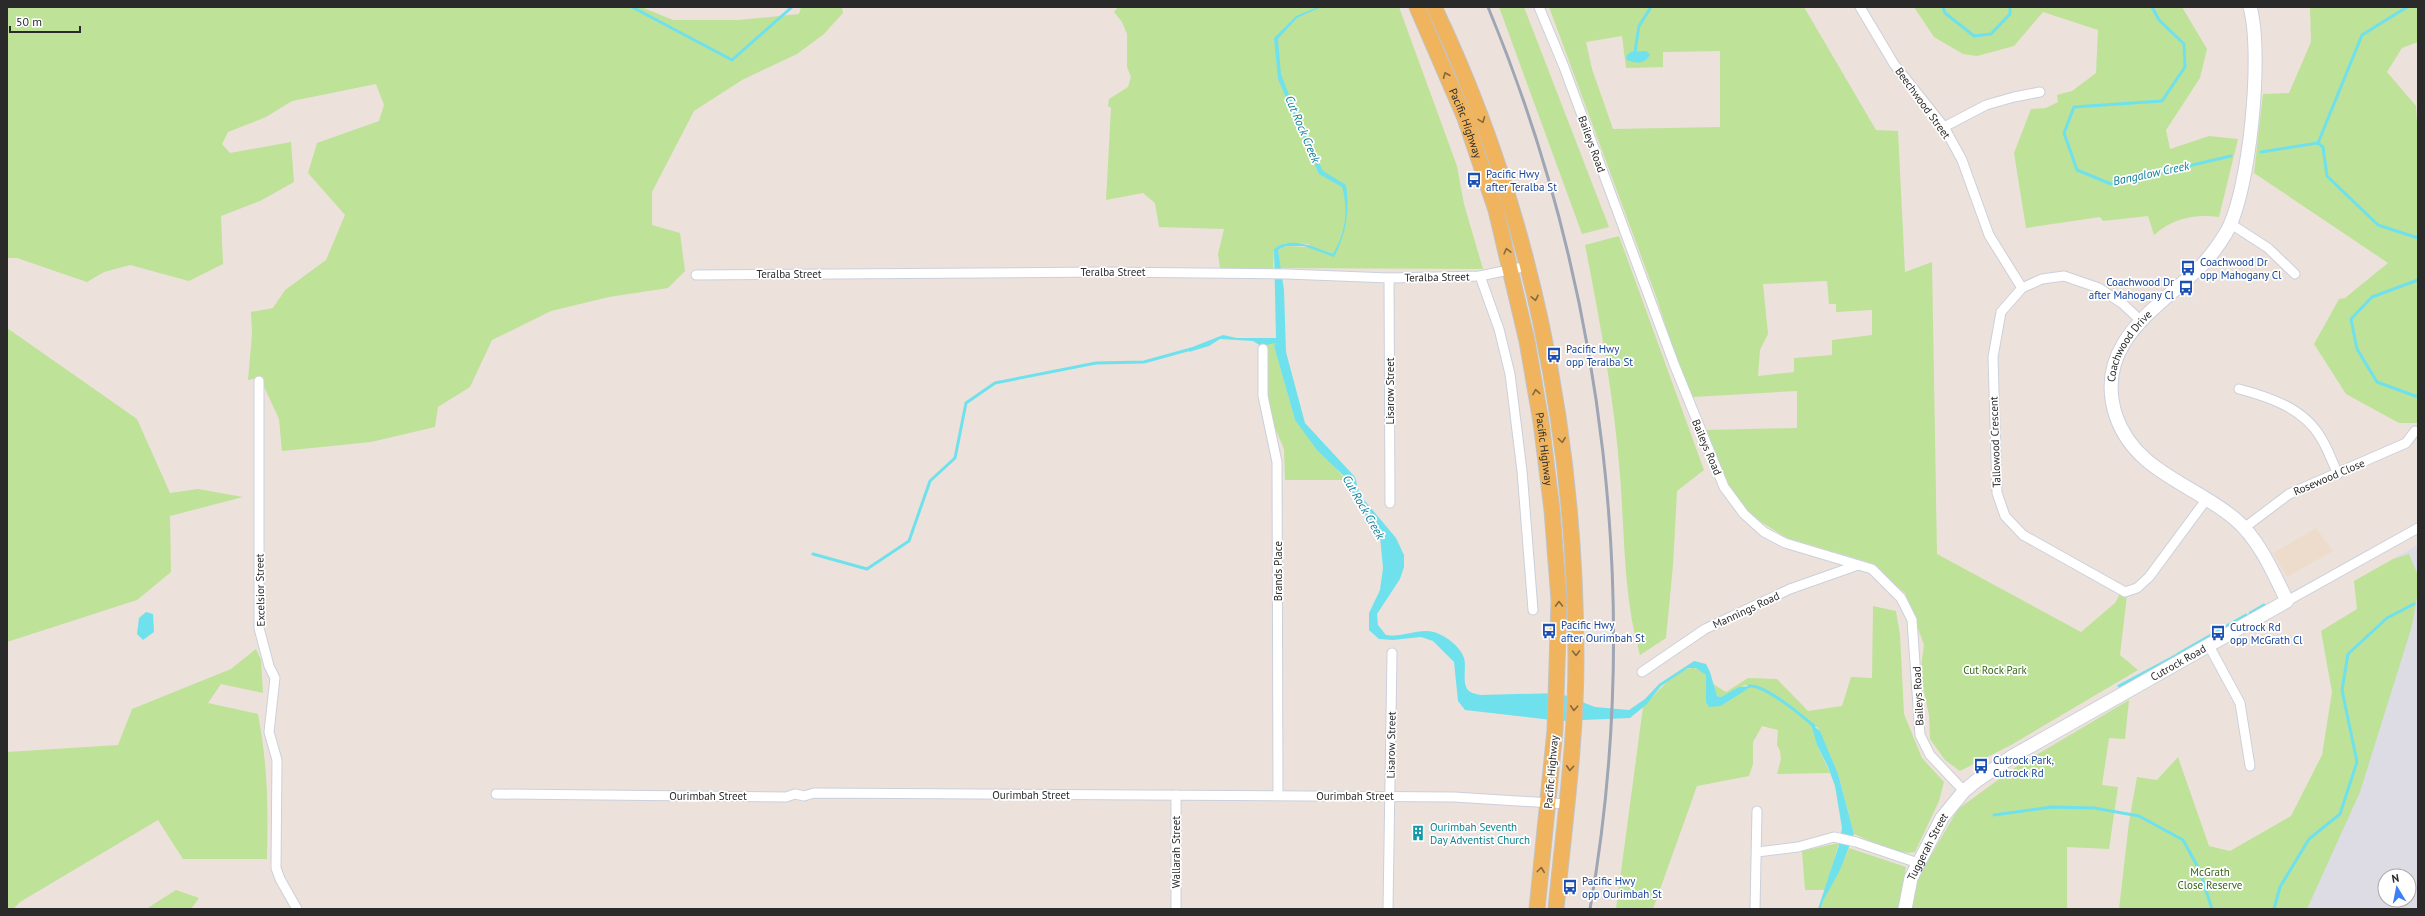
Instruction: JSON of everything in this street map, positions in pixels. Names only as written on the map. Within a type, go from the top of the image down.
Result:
[{"type":"main road","name":"Pacific Highway","points":[[1417,7],[1465,118],[1496,210],[1527,342],[1542,422],[1551,503],[1559,600],[1558,685],[1555,730],[1537,909]]},
{"type":"main road","name":"Pacific Highway","points":[[1434,7],[1453,47],[1493,149],[1528,266],[1556,401],[1566,478],[1574,582],[1575,685],[1567,804],[1556,909]]},
{"type":"street","name":"Baileys Road","points":[[1539,7],[1564,67],[1674,364],[1724,487],[1744,514],[1764,532],[1785,543],[1872,569],[1902,598],[1912,620],[1920,735],[1930,755],[1964,791]]},
{"type":"street","name":"Beechwood Street","points":[[1860,7],[1894,64],[1944,127],[1962,160],[1989,235],[2022,288]]},
{"type":"street","name":"Coachwood Drive","points":[[2250,7],[2256,48],[2253,95],[2243,184],[2237,209],[2231,224],[2207,260],[2140,320],[2121,346],[2112,375],[2113,404],[2118,423],[2128,442],[2143,459],[2206,500],[2244,528],[2287,601]]},
{"type":"street","points":[[1944,127],[1986,106],[2014,97],[2040,92]]},
{"type":"street","points":[[2231,224],[2268,248],[2295,274]]},
{"type":"street","name":"Teralba Street","points":[[696,275],[1103,272],[1287,274],[1389,278],[1480,276],[1528,266]]},
{"type":"street","points":[[1480,276],[1499,329],[1510,374],[1522,470],[1533,610]]},
{"type":"street","name":"Tallowood Crescent","points":[[2140,320],[2122,304],[2099,288],[2064,276],[2042,279],[2022,288],[2001,312],[1993,357],[1997,493],[2005,516],[2024,535],[2125,592],[2137,588],[2149,577],[2206,500]]},
{"type":"street","name":"Lisarow Street","points":[[1389,278],[1390,503]]},
{"type":"street","name":"Brands Place","points":[[1263,349],[1263,396],[1277,462],[1278,795]]},
{"type":"street","name":"Excelsior Street","points":[[259,381],[259,628],[269,666],[275,678],[269,732],[277,760],[276,868],[280,879],[298,909]]},
{"type":"street","points":[[2239,389],[2272,398],[2302,415],[2320,436],[2338,474]]},
{"type":"street","name":"Rosewood Close","points":[[2244,528],[2289,494],[2338,474],[2406,443],[2415,431]]},
{"type":"street","name":"Cutrock Road","points":[[1964,791],[2013,756],[2208,644],[2418,528]]},
{"type":"street","name":"Mannings Road","points":[[1642,672],[1705,629],[1790,589],[1858,565]]},
{"type":"street","points":[[2208,644],[2240,703],[2250,766]]},
{"type":"street","name":"Lisarow Street","points":[[1388,909],[1392,653]]},
{"type":"street","name":"Tuggerah Street","points":[[1905,909],[1911,878],[1918,863],[1942,818],[1964,791]]},
{"type":"street","name":"Ourimbah Street","points":[[496,794],[779,796],[795,794],[807,796],[814,793],[1390,796],[1454,797],[1567,804]]},
{"type":"street","name":"Wallarah Street","points":[[1176,795],[1176,909]]},
{"type":"street","points":[[1756,909],[1757,811]]},
{"type":"street","points":[[1757,852],[1798,847],[1834,837],[1856,842],[1918,863]]},
{"type":"shaded area","points":[[2316,528],[2333,551],[2287,577],[2273,553]]},
{"type":"shaded area","points":[[2418,545],[2418,909],[2259,909],[2317,807],[2393,559]]},
{"type":"green space","points":[[7,7],[641,7],[673,20],[738,20],[799,14],[801,7],[842,7],[843,13],[824,34],[797,54],[742,80],[694,111],[652,192],[652,225],[680,233],[685,271],[668,288],[609,297],[551,311],[492,340],[470,387],[438,407],[435,427],[371,442],[282,451],[279,419],[261,377],[248,380],[252,334],[251,312],[273,308],[285,290],[326,260],[345,215],[308,173],[317,143],[379,121],[384,105],[376,84],[292,101],[266,117],[228,132],[222,144],[230,153],[291,142],[294,182],[260,201],[221,216],[223,264],[189,281],[130,265],[104,272],[87,282],[17,258],[7,258]]},
{"type":"green space","points":[[1118,7],[1399,7],[1457,166],[1464,204],[1483,269],[1280,268],[1278,250],[1286,246],[1308,247],[1309,244],[1286,243],[1274,249],[1273,269],[1220,269],[1218,254],[1224,229],[1159,227],[1155,203],[1143,193],[1106,200],[1111,108],[1108,106],[1109,99],[1128,87],[1131,77],[1127,67],[1127,34],[1122,22],[1114,12]]},
{"type":"green space","points":[[1499,7],[1524,7],[1609,227],[1582,234]]},
{"type":"green space","name":"Cut Rock Park","points":[[1549,7],[1804,7],[1876,130],[1898,131],[1905,272],[1932,262],[1937,554],[2081,632],[2115,603],[2120,594],[2127,595],[2120,655],[2138,670],[2011,745],[1960,771],[1945,760],[1930,739],[1929,715],[1920,674],[1924,645],[1905,593],[1868,562],[1787,538],[1750,515],[1730,488],[1705,430],[1797,428],[1797,391],[1693,397],[1677,361],[1657,299]],"holes":[[[1622,36],[1626,68],[1663,67],[1663,52],[1720,51],[1720,127],[1613,129],[1592,69],[1586,42]],[[1827,281],[1829,304],[1836,304],[1836,312],[1872,310],[1872,335],[1832,340],[1832,355],[1794,358],[1794,372],[1758,376],[1760,350],[1768,334],[1763,284]]]},
{"type":"green space","points":[[1914,7],[2182,7],[2207,49],[2200,78],[2166,130],[2170,149],[2209,136],[2238,139],[2219,217],[2201,216],[2185,218],[2161,229],[2154,235],[2148,216],[2103,221],[2100,217],[2026,228],[2014,153],[2031,109],[2046,108],[2058,102],[2057,95],[2072,91],[2096,73],[2098,30],[2043,12],[2014,46],[1977,56],[1963,54],[1934,37]]},
{"type":"green space","points":[[2310,7],[2418,7],[2418,42],[2402,48],[2387,72],[2416,106],[2418,139],[2418,423],[2399,423],[2346,394],[2314,344],[2339,299],[2345,298],[2388,263],[2254,173],[2263,94],[2289,93],[2311,42]]},
{"type":"green space","points":[[1619,236],[1704,470],[1677,491],[1673,565],[1666,638],[1640,655],[1630,611],[1620,475],[1610,388],[1585,245]]},
{"type":"green space","points":[[7,328],[137,419],[170,493],[198,489],[243,497],[170,516],[171,572],[137,600],[7,642]]},
{"type":"green space","points":[[1265,340],[1278,341],[1274,346],[1295,420],[1346,480],[1285,480],[1284,449],[1272,421],[1267,394]]},
{"type":"green space","name":"McGrath Close Reserve","points":[[2409,554],[2418,575],[2418,591],[2412,626],[2360,792],[2307,909],[2119,909],[2129,822],[2137,777],[2157,780],[2178,757],[2209,846],[2230,851],[2291,816],[2322,755],[2332,692],[2321,631],[2357,609],[2354,581],[2393,559]]},
{"type":"green space","points":[[1873,606],[1896,611],[1900,635],[1904,714],[1922,758],[1944,782],[1939,801],[1915,852],[1908,853],[1892,850],[1854,834],[1838,774],[1818,728],[1812,724],[1817,745],[1830,773],[1777,774],[1781,759],[1780,751],[1777,745],[1778,730],[1762,726],[1753,742],[1753,764],[1749,776],[1697,786],[1653,909],[1616,909],[1643,707],[1672,678],[1681,671],[1689,668],[1698,669],[1706,675],[1706,688],[1721,706],[1751,686],[1745,685],[1721,697],[1717,696],[1713,684],[1726,692],[1748,678],[1777,679],[1808,711],[1842,706],[1851,677],[1872,678]]},
{"type":"green space","points":[[256,649],[261,660],[263,693],[221,684],[208,703],[258,714],[264,752],[267,786],[267,859],[183,859],[158,820],[20,902],[13,909],[7,909],[7,752],[118,745],[132,709],[231,669]]},
{"type":"green space","points":[[2129,700],[2125,739],[2109,738],[2102,785],[2118,787],[2109,849],[2067,847],[2067,909],[1911,909],[1919,876],[1958,809],[2016,767]]},
{"type":"green space","points":[[1839,843],[1825,890],[1805,890],[1802,851]]},
{"type":"green space","points":[[1849,848],[1906,867],[1898,909],[1821,909],[1826,894]]},
{"type":"green space","points":[[176,890],[199,898],[191,909],[146,909]]},
{"type":"water","points":[[1321,7],[1297,18],[1278,39],[1281,74],[1302,129],[1323,171],[1346,185],[1348,204],[1346,222],[1342,240],[1334,257],[1304,246],[1286,246],[1278,250],[1284,290],[1286,352],[1305,423],[1355,477],[1360,495],[1396,538],[1404,555],[1404,567],[1400,579],[1377,614],[1378,625],[1386,635],[1392,636],[1428,631],[1434,632],[1448,639],[1459,649],[1464,658],[1465,684],[1467,688],[1470,692],[1480,695],[1559,693],[1595,707],[1629,710],[1645,699],[1659,684],[1694,661],[1706,664],[1717,696],[1721,697],[1739,687],[1752,686],[1721,706],[1709,707],[1706,702],[1706,675],[1696,668],[1688,668],[1661,686],[1647,704],[1630,718],[1560,721],[1465,710],[1458,701],[1454,662],[1433,641],[1421,637],[1393,640],[1379,639],[1369,630],[1369,613],[1380,590],[1383,568],[1380,536],[1357,504],[1345,477],[1317,450],[1295,420],[1274,346],[1276,343],[1261,346],[1253,341],[1220,339],[1209,346],[1189,352],[1190,348],[1223,335],[1237,338],[1276,338],[1274,249],[1288,243],[1296,243],[1311,246],[1333,254],[1343,230],[1345,222],[1345,205],[1342,187],[1319,174],[1278,79],[1274,38],[1296,16]]},
{"type":"water","points":[[1646,51],[1650,54],[1646,60],[1634,62],[1627,60],[1626,56],[1631,52]]},
{"type":"water","points":[[146,612],[153,614],[154,632],[143,640],[137,634],[139,618]]},
{"type":"water","points":[[1811,724],[1820,731],[1838,774],[1854,834],[1840,870],[1823,901],[1821,909],[1818,909],[1839,845],[1842,828],[1835,786],[1828,767],[1817,745]]},
{"type":"waterway","points":[[632,7],[732,60],[792,7]]},
{"type":"waterway","points":[[1635,52],[1639,26],[1651,7]]},
{"type":"waterway","name":"Bangalow Creek","points":[[1943,7],[1945,13],[1974,36],[1991,34],[2010,14],[2010,7]]},
{"type":"waterway","name":"Bangalow Creek","points":[[2152,7],[2159,20],[2184,44],[2185,67],[2162,101],[2074,107],[2064,133],[2077,170],[2111,184],[2231,156]]},
{"type":"waterway","points":[[2318,143],[2362,35],[2407,7]]},
{"type":"waterway","name":"Bangalow Creek","points":[[2261,152],[2318,143],[2323,147],[2327,176],[2378,225],[2418,238]]},
{"type":"waterway","name":"Bangalow Creek","points":[[2418,280],[2372,297],[2351,319],[2357,349],[2377,382],[2418,397]]},
{"type":"waterway","points":[[813,554],[867,569],[909,541],[930,481],[955,458],[966,403],[995,383],[1096,363],[1144,362],[1191,349]]},
{"type":"waterway","points":[[2274,909],[2280,887],[2309,839],[2340,814],[2357,762],[2342,690],[2348,654],[2387,618],[2414,604]]},
{"type":"waterway","points":[[2250,613],[2264,605]]},
{"type":"waterway","points":[[2178,654],[2246,615]]},
{"type":"waterway","points":[[2119,686],[2177,655]]},
{"type":"waterway","name":"Cut Rock Creek","points":[[1749,686],[1756,687],[1773,695],[1814,726]]},
{"type":"waterway","points":[[1994,815],[2052,807],[2094,808],[2139,816],[2183,840],[2199,869],[2212,909]]},
{"type":"railway","points":[[1488,7],[1528,114],[1561,225],[1586,337],[1603,451],[1612,566],[1613,681],[1606,795],[1590,909]]},
{"type":"place","name":"Pacific Hwy after Teralba St","points":[[1474,180]]},
{"type":"place","name":"Coachwood Dr opp Mahogany Cl","points":[[2188,268]]},
{"type":"place","name":"Coachwood Dr after Mahogany Cl","points":[[2186,288]]},
{"type":"place","name":"Pacific Hwy opp Teralba St","points":[[1554,355]]},
{"type":"place","name":"Pacific Hwy after Ourimbah St","points":[[1549,631]]},
{"type":"place","name":"Cutrock Rd opp McGrath Cl","points":[[2218,633]]},
{"type":"place","name":"Cutrock Park, Cutrock Rd","points":[[1981,766]]},
{"type":"place","name":"Ourimbah Seventh Day Adventist Church","points":[[1418,833]]},
{"type":"place","name":"Pacific Hwy opp Ourimbah St","points":[[1570,887]]}]
